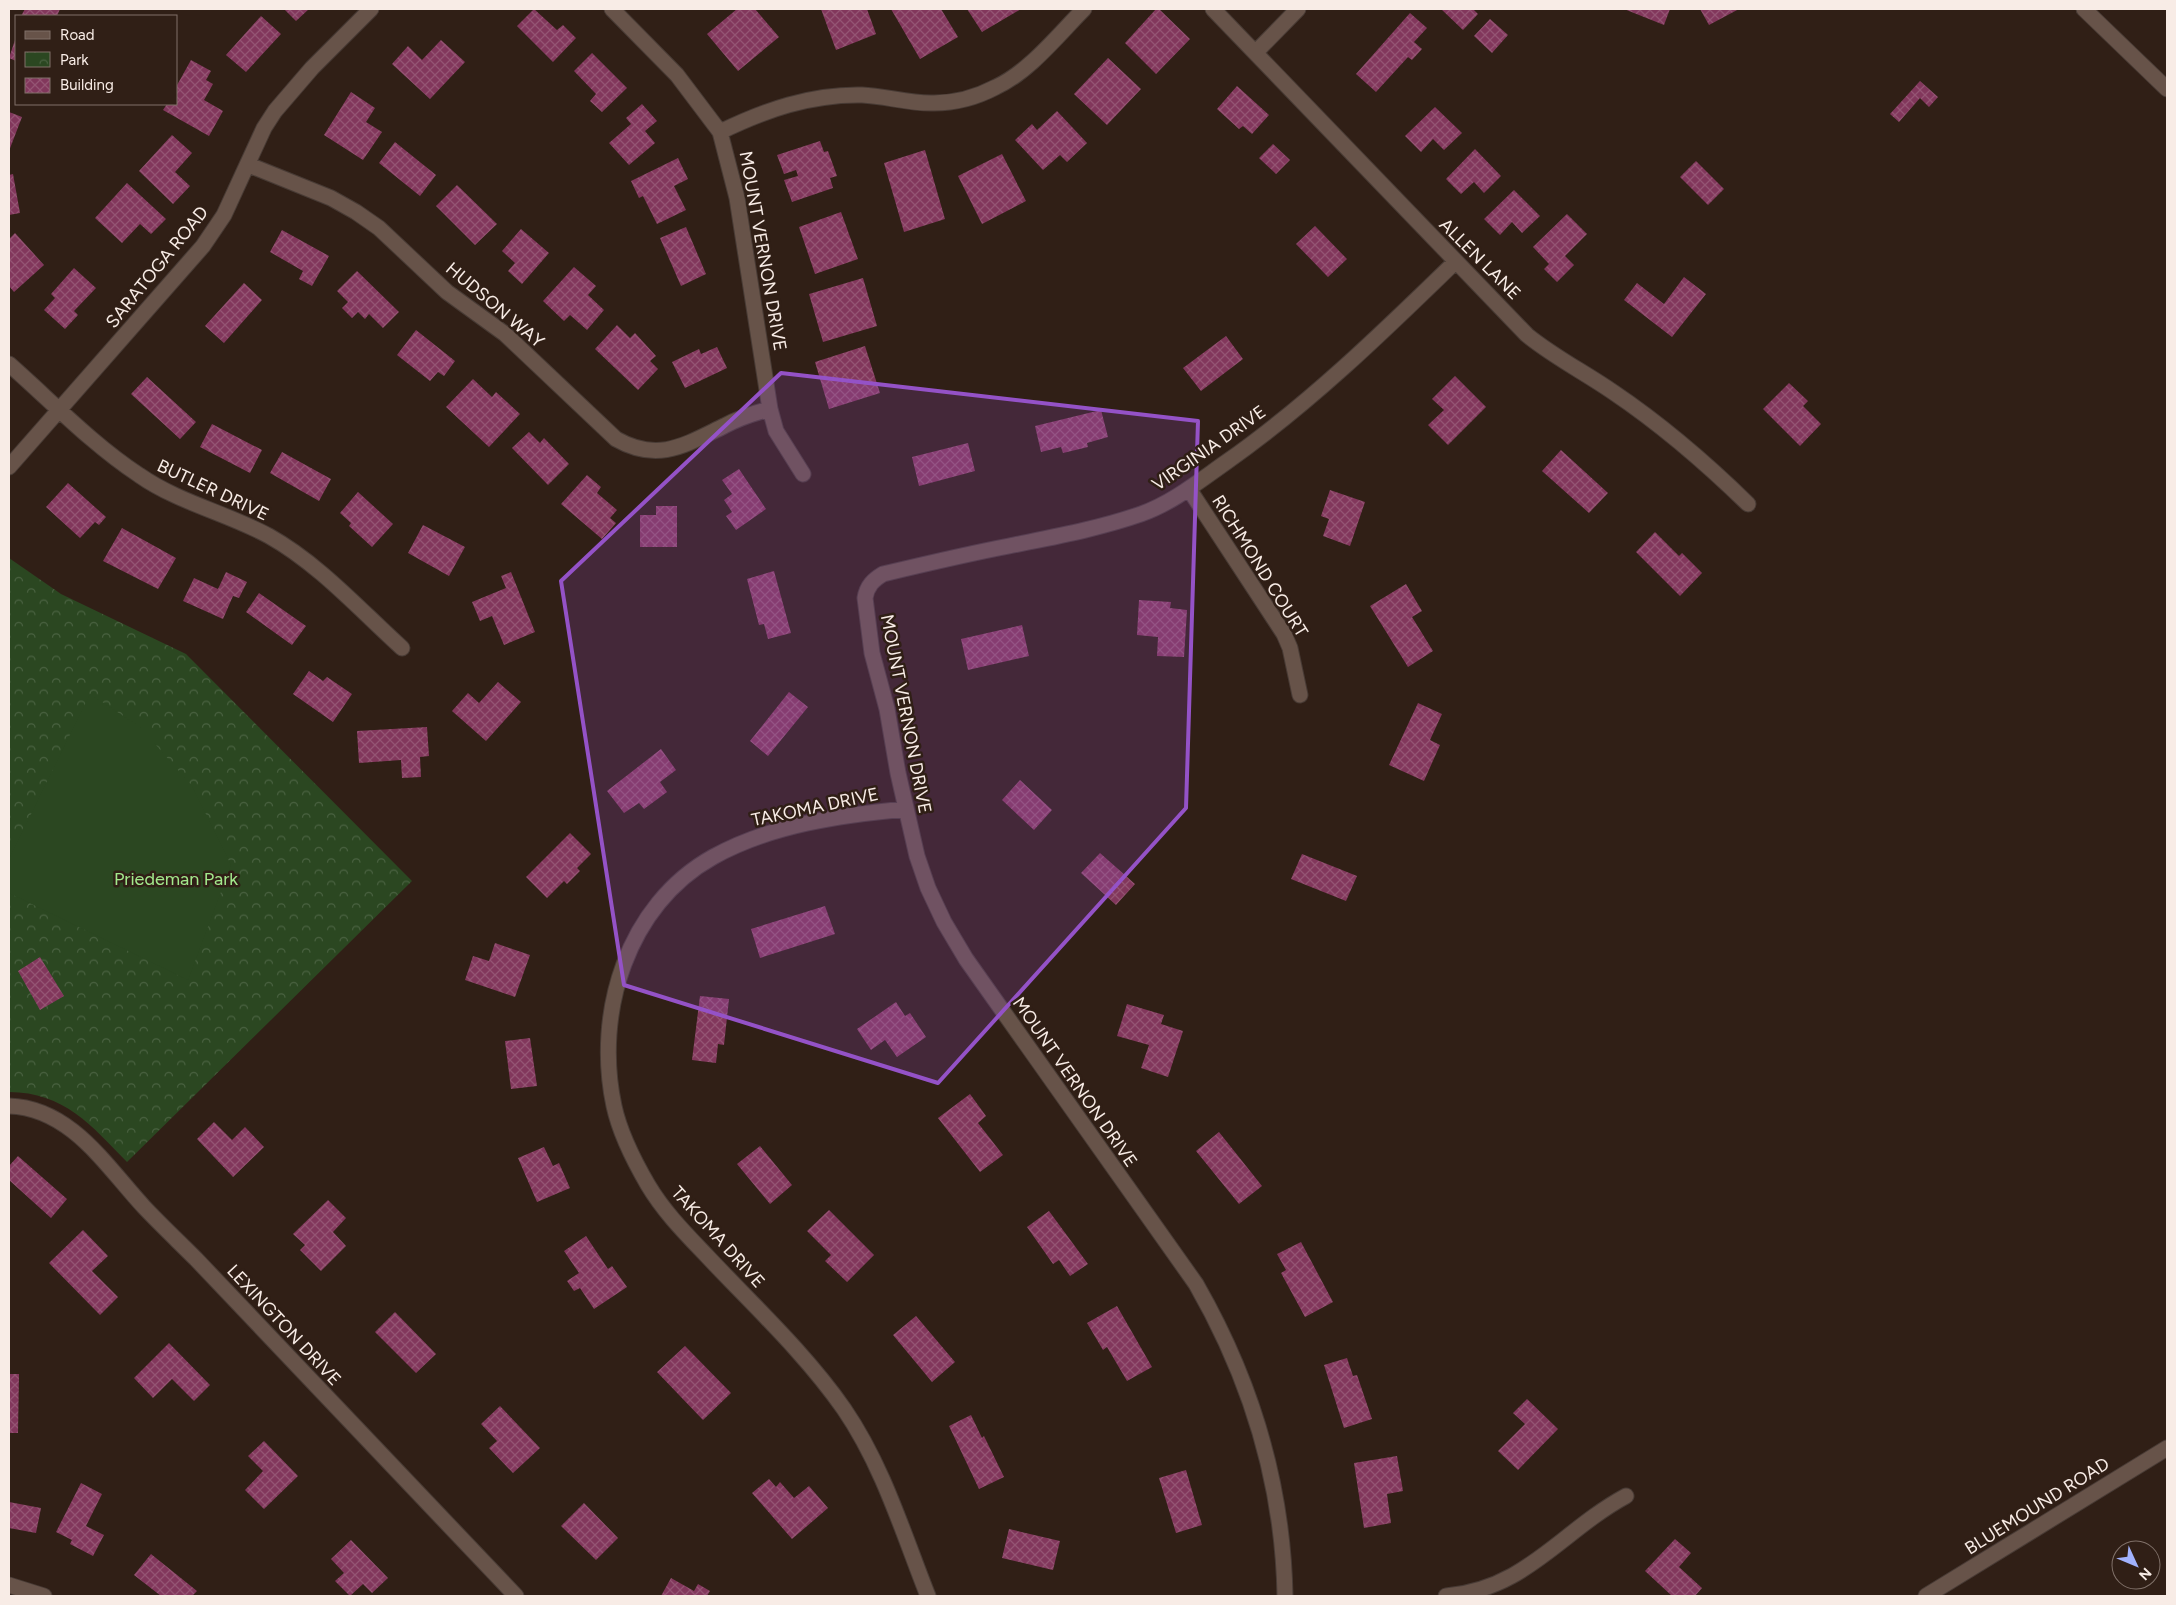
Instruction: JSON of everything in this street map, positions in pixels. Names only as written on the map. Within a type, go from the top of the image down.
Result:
[{"type":"street","name":"SARATOGA ROAD","points":[[9,467],[203,246],[224,215],[249,165],[264,128],[275,111],[312,68],[371,9]]},
{"type":"street","name":"MOUNT VERNON DRIVE","points":[[612,9],[677,75],[720,132],[737,198],[770,409],[776,431],[803,474]]},
{"type":"street","points":[[720,132],[758,114],[785,105],[833,96],[862,95],[934,103],[965,99],[978,95],[999,86],[1024,67],[1084,9]]},
{"type":"street","name":"ALLEN LANE","points":[[1213,9],[1527,335],[1547,351],[1611,391],[1658,424],[1717,473],[1748,504]]},
{"type":"street","points":[[1256,52],[1298,9]]},
{"type":"street","points":[[2084,9],[2167,88]]},
{"type":"street","name":"HUDSON WAY","points":[[249,165],[331,198],[379,228],[447,292],[505,334],[616,439],[628,446],[644,450],[668,450],[686,445],[748,415],[770,409]]},
{"type":"street","name":"VIRGINIA DRIVE","points":[[874,580],[883,574],[954,557],[1111,524],[1142,514],[1189,489],[1250,446],[1302,404],[1338,373],[1455,262]]},
{"type":"street","name":"BUTLER DRIVE","points":[[9,364],[111,454],[138,475],[167,492],[232,518],[270,536],[309,563],[402,648]]},
{"type":"street","name":"RICHMOND COURT","points":[[1189,489],[1284,634],[1290,648],[1300,695]]},
{"type":"street","name":"MOUNT VERNON DRIVE","points":[[874,580],[866,590],[866,607],[872,653],[886,709],[917,856],[928,888],[944,922],[966,959],[1196,1284],[1212,1313],[1240,1372],[1258,1424],[1278,1516],[1284,1565],[1285,1596]]},
{"type":"street","name":"TAKOMA DRIVE","points":[[906,808],[869,812],[808,824],[736,844],[710,858],[680,879],[650,912],[621,970],[614,1000],[608,1061],[611,1087],[620,1127],[648,1186],[679,1226],[814,1371],[842,1407],[864,1440],[881,1476],[928,1596]]},
{"type":"street","name":"LEXINGTON DRIVE","points":[[9,1106],[27,1108],[46,1114],[78,1135],[144,1207],[196,1259],[516,1596]]},
{"type":"street","name":"BLUEMOUND ROAD","points":[[1926,1596],[2167,1448]]},
{"type":"street","points":[[1446,1596],[1467,1594],[1493,1587],[1517,1574],[1533,1564],[1602,1509],[1626,1496]]},
{"type":"street","points":[[9,1586],[44,1596]]},
{"type":"highlighted area","points":[[781,373],[1198,421],[1186,808],[938,1083],[624,985],[561,581]]},
{"type":"green space","name":"Priedeman Park","points":[[9,558],[61,594],[186,654],[412,881],[127,1162],[89,1124],[61,1105],[46,1098],[9,1092]]},
{"type":"green space","points":[[90,694],[140,727],[192,786],[231,865],[188,980],[9,893],[9,859]]},
{"type":"building","points":[[25,9],[60,9],[57,15],[22,15]]},
{"type":"building","points":[[284,9],[309,9],[296,21]]},
{"type":"building","points":[[534,9],[557,30],[563,25],[576,38],[553,62],[517,26]]},
{"type":"building","points":[[737,9],[755,9],[779,37],[738,71],[707,34]]},
{"type":"building","points":[[821,9],[867,9],[876,34],[836,50]]},
{"type":"building","points":[[891,9],[941,9],[958,37],[920,59]]},
{"type":"building","points":[[967,9],[1021,9],[982,32]]},
{"type":"building","points":[[1156,9],[1159,9],[1190,39],[1156,74],[1125,43]]},
{"type":"building","points":[[1441,9],[1473,9],[1478,14],[1463,30]]},
{"type":"building","points":[[1624,9],[1670,9],[1664,25]]},
{"type":"building","points":[[1700,9],[1739,9],[1709,25]]},
{"type":"building","points":[[1410,13],[1427,28],[1414,42],[1422,49],[1412,60],[1408,57],[1376,92],[1356,74]]},
{"type":"building","points":[[261,16],[281,34],[246,72],[226,55]]},
{"type":"building","points":[[1490,19],[1508,35],[1492,53],[1474,36]]},
{"type":"building","points":[[15,40],[15,61],[9,58]]},
{"type":"building","points":[[441,40],[465,62],[430,99],[392,64],[408,46],[422,60]]},
{"type":"building","points":[[592,53],[627,88],[602,112],[590,101],[596,94],[574,71]]},
{"type":"building","points":[[1108,58],[1141,89],[1107,125],[1074,94]]},
{"type":"building","points":[[191,60],[211,71],[206,80],[213,84],[204,100],[223,111],[209,136],[163,110],[166,105],[178,105],[178,83]]},
{"type":"building","points":[[1920,81],[1938,97],[1929,107],[1920,98],[1899,122],[1890,114]]},
{"type":"building","points":[[1237,86],[1269,115],[1252,134],[1243,126],[1239,129],[1217,109]]},
{"type":"building","points":[[351,92],[375,108],[366,122],[382,132],[363,160],[324,135]]},
{"type":"building","points":[[642,104],[657,121],[645,131],[655,143],[629,165],[609,143],[631,124],[626,118]]},
{"type":"building","points":[[1435,107],[1462,133],[1444,150],[1433,139],[1421,152],[1405,136]]},
{"type":"building","points":[[1057,111],[1087,143],[1067,162],[1060,155],[1043,170],[1015,140],[1032,124],[1037,130]]},
{"type":"building","points":[[9,112],[22,117],[9,151]]},
{"type":"building","points":[[172,135],[192,153],[175,172],[190,186],[173,204],[139,171]]},
{"type":"building","points":[[820,141],[824,152],[828,151],[837,176],[830,178],[833,188],[792,202],[784,180],[798,176],[796,170],[784,174],[777,155]]},
{"type":"building","points":[[395,142],[436,175],[420,196],[379,163]]},
{"type":"building","points":[[1273,144],[1290,160],[1276,174],[1259,158]]},
{"type":"building","points":[[1475,149],[1501,176],[1484,193],[1474,182],[1461,194],[1446,179]]},
{"type":"building","points":[[925,150],[945,219],[904,232],[884,163]]},
{"type":"building","points":[[1002,154],[1026,201],[982,224],[958,176]]},
{"type":"building","points":[[678,158],[688,179],[674,186],[686,210],[657,224],[643,196],[639,198],[631,181]]},
{"type":"building","points":[[1696,161],[1724,189],[1708,205],[1680,177]]},
{"type":"building","points":[[13,174],[20,213],[9,215],[9,175]]},
{"type":"building","points":[[127,183],[166,219],[151,234],[140,224],[122,243],[95,218]]},
{"type":"building","points":[[457,185],[497,224],[475,245],[436,206]]},
{"type":"building","points":[[1514,190],[1540,216],[1522,233],[1512,222],[1500,235],[1484,219]]},
{"type":"building","points":[[841,212],[858,259],[815,274],[799,227]]},
{"type":"building","points":[[1567,214],[1587,234],[1565,256],[1574,265],[1557,282],[1544,269],[1549,264],[1533,247]]},
{"type":"building","points":[[1315,226],[1347,259],[1328,277],[1296,244]]},
{"type":"building","points":[[686,227],[706,274],[681,286],[660,238]]},
{"type":"building","points":[[521,229],[549,253],[522,284],[508,271],[515,263],[502,251]]},
{"type":"building","points":[[282,230],[329,256],[312,286],[299,279],[303,271],[270,252]]},
{"type":"building","points":[[15,233],[44,265],[14,292],[9,286],[9,239]]},
{"type":"building","points":[[574,267],[596,286],[588,295],[604,310],[587,330],[570,315],[564,321],[543,301]]},
{"type":"building","points":[[74,268],[96,288],[74,311],[78,315],[65,329],[44,310],[55,298],[51,294]]},
{"type":"building","points":[[357,271],[399,312],[383,328],[369,314],[365,319],[358,312],[352,318],[342,308],[348,302],[337,291]]},
{"type":"building","points":[[1684,277],[1706,294],[1672,337],[1624,300],[1637,283],[1664,304]]},
{"type":"building","points":[[863,278],[877,326],[823,342],[809,294]]},
{"type":"building","points":[[244,283],[262,300],[224,343],[205,326]]},
{"type":"building","points":[[617,325],[630,338],[635,333],[656,356],[650,361],[658,369],[638,390],[595,349]]},
{"type":"building","points":[[416,330],[455,361],[444,376],[438,372],[430,381],[397,355]]},
{"type":"building","points":[[1226,336],[1243,359],[1201,391],[1183,368]]},
{"type":"building","points":[[865,346],[880,393],[829,409],[815,362]]},
{"type":"building","points":[[717,347],[727,368],[685,388],[672,362],[699,349],[701,354]]},
{"type":"building","points":[[1455,376],[1486,407],[1448,445],[1428,425],[1444,410],[1432,399]]},
{"type":"building","points":[[147,377],[196,422],[180,439],[131,394]]},
{"type":"building","points":[[473,379],[492,397],[496,392],[520,414],[489,447],[446,407]]},
{"type":"building","points":[[1789,383],[1808,401],[1803,406],[1821,424],[1800,446],[1763,409]]},
{"type":"building","points":[[1101,410],[1108,437],[1087,443],[1088,447],[1063,453],[1061,447],[1041,452],[1035,426]]},
{"type":"building","points":[[212,424],[262,450],[250,473],[200,447]]},
{"type":"building","points":[[529,432],[540,443],[544,438],[569,464],[548,485],[512,448]]},
{"type":"building","points":[[968,443],[975,471],[919,486],[912,457]]},
{"type":"building","points":[[1561,450],[1608,493],[1589,513],[1542,471]]},
{"type":"building","points":[[282,452],[331,479],[319,501],[270,473]]},
{"type":"building","points":[[739,469],[766,509],[736,530],[726,516],[732,512],[724,500],[732,494],[722,480]]},
{"type":"building","points":[[587,475],[601,487],[597,493],[617,510],[610,518],[616,523],[602,539],[561,504]]},
{"type":"building","points":[[68,483],[106,517],[99,525],[95,522],[80,538],[46,507]]},
{"type":"building","points":[[1330,490],[1365,502],[1350,546],[1323,536],[1329,519],[1321,516]]},
{"type":"building","points":[[358,492],[393,524],[372,547],[349,526],[351,523],[340,513]]},
{"type":"building","points":[[656,506],[677,506],[677,547],[640,547],[640,515],[656,515]]},
{"type":"building","points":[[423,525],[465,547],[449,576],[408,553]]},
{"type":"building","points":[[122,528],[176,558],[158,589],[103,561]]},
{"type":"building","points":[[1655,532],[1679,556],[1682,553],[1702,573],[1680,596],[1636,552]]},
{"type":"building","points":[[774,571],[791,633],[768,639],[764,624],[759,625],[747,579]]},
{"type":"building","points":[[226,572],[247,582],[239,598],[233,596],[223,619],[183,601],[194,578],[218,589]]},
{"type":"building","points":[[511,572],[535,632],[504,645],[492,616],[480,621],[472,602],[506,588],[501,576]]},
{"type":"building","points":[[1406,584],[1422,611],[1412,617],[1433,651],[1408,667],[1370,606]]},
{"type":"building","points":[[259,593],[306,626],[292,645],[246,612]]},
{"type":"building","points":[[1139,600],[1171,602],[1170,608],[1187,610],[1184,657],[1157,656],[1158,637],[1137,635]]},
{"type":"building","points":[[1022,625],[1029,656],[968,670],[961,639]]},
{"type":"building","points":[[309,671],[323,681],[327,677],[352,694],[333,722],[293,694]]},
{"type":"building","points":[[498,682],[521,702],[486,741],[452,711],[468,693],[479,703]]},
{"type":"building","points":[[789,692],[808,707],[768,756],[750,741]]},
{"type":"building","points":[[1418,703],[1442,714],[1430,740],[1440,745],[1424,781],[1389,765]]},
{"type":"building","points":[[427,727],[429,756],[420,757],[421,777],[402,778],[401,760],[359,763],[357,731]]},
{"type":"building","points":[[661,749],[676,770],[660,782],[667,792],[644,809],[639,803],[624,813],[607,791]]},
{"type":"building","points":[[1020,780],[1052,810],[1034,830],[1002,800]]},
{"type":"building","points":[[570,833],[591,854],[577,868],[580,871],[567,884],[564,881],[547,898],[526,877]]},
{"type":"building","points":[[1100,853],[1135,884],[1116,905],[1081,873]]},
{"type":"building","points":[[1302,854],[1357,876],[1346,901],[1291,879]]},
{"type":"building","points":[[825,906],[835,934],[760,958],[751,929]]},
{"type":"building","points":[[495,943],[530,955],[515,997],[465,980],[473,956],[489,961]]},
{"type":"building","points":[[40,957],[64,996],[40,1010],[18,971]]},
{"type":"building","points":[[700,996],[729,999],[724,1045],[718,1044],[716,1063],[692,1060]]},
{"type":"building","points":[[896,1002],[905,1016],[910,1013],[926,1037],[897,1057],[885,1040],[871,1050],[857,1029]]},
{"type":"building","points":[[1127,1004],[1164,1015],[1161,1024],[1183,1031],[1168,1077],[1141,1068],[1149,1045],[1117,1036]]},
{"type":"building","points":[[530,1038],[537,1086],[511,1089],[505,1041]]},
{"type":"building","points":[[970,1094],[986,1116],[978,1123],[1003,1155],[980,1172],[938,1118]]},
{"type":"building","points":[[214,1122],[232,1140],[245,1127],[264,1147],[233,1177],[197,1139]]},
{"type":"building","points":[[1219,1132],[1262,1186],[1239,1204],[1196,1151]]},
{"type":"building","points":[[760,1146],[792,1185],[770,1204],[737,1164]]},
{"type":"building","points":[[544,1147],[553,1166],[559,1163],[570,1188],[537,1202],[518,1158]]},
{"type":"building","points":[[18,1156],[67,1199],[51,1218],[9,1180],[9,1166]]},
{"type":"building","points":[[328,1200],[346,1218],[333,1232],[346,1246],[321,1271],[300,1250],[305,1245],[293,1234]]},
{"type":"building","points":[[829,1210],[874,1255],[847,1282],[825,1261],[831,1255],[807,1231]]},
{"type":"building","points":[[1049,1211],[1088,1264],[1070,1276],[1059,1260],[1053,1264],[1027,1227]]},
{"type":"building","points":[[83,1230],[108,1256],[92,1271],[118,1297],[100,1315],[49,1263]]},
{"type":"building","points":[[586,1236],[608,1269],[612,1266],[627,1287],[594,1309],[580,1288],[574,1291],[567,1281],[579,1273],[564,1251]]},
{"type":"building","points":[[1301,1242],[1333,1302],[1305,1317],[1281,1273],[1286,1270],[1277,1254]]},
{"type":"building","points":[[1117,1306],[1152,1367],[1127,1381],[1107,1347],[1103,1350],[1087,1323]]},
{"type":"building","points":[[395,1312],[436,1354],[416,1373],[375,1332]]},
{"type":"building","points":[[916,1316],[955,1362],[932,1382],[893,1335]]},
{"type":"building","points":[[169,1343],[210,1385],[194,1401],[172,1379],[153,1398],[134,1378]]},
{"type":"building","points":[[685,1346],[731,1393],[703,1420],[657,1372]]},
{"type":"building","points":[[1347,1358],[1353,1376],[1357,1375],[1372,1419],[1344,1428],[1324,1365]]},
{"type":"building","points":[[9,1374],[19,1374],[18,1433],[9,1433]]},
{"type":"building","points":[[1527,1399],[1558,1429],[1518,1470],[1498,1451],[1525,1424],[1513,1413]]},
{"type":"building","points":[[500,1406],[540,1448],[513,1473],[489,1448],[497,1441],[481,1424]]},
{"type":"building","points":[[971,1415],[982,1438],[984,1436],[1004,1477],[979,1489],[949,1426]]},
{"type":"building","points":[[264,1441],[298,1476],[264,1509],[245,1490],[263,1471],[248,1456]]},
{"type":"building","points":[[1397,1456],[1403,1491],[1387,1494],[1391,1523],[1364,1528],[1354,1463]]},
{"type":"building","points":[[1186,1470],[1202,1525],[1176,1533],[1159,1478]]},
{"type":"building","points":[[769,1479],[776,1487],[780,1482],[794,1498],[809,1486],[828,1508],[792,1539],[752,1493]]},
{"type":"building","points":[[81,1483],[102,1494],[86,1526],[104,1535],[93,1556],[70,1544],[72,1540],[56,1532]]},
{"type":"building","points":[[9,1502],[41,1508],[36,1533],[9,1528]]},
{"type":"building","points":[[584,1503],[618,1538],[596,1560],[561,1526]]},
{"type":"building","points":[[1009,1529],[1060,1541],[1053,1570],[1002,1558]]},
{"type":"building","points":[[1675,1539],[1691,1553],[1679,1567],[1702,1588],[1695,1596],[1672,1596],[1645,1571]]},
{"type":"building","points":[[351,1540],[388,1578],[372,1593],[363,1584],[350,1596],[335,1581],[344,1573],[331,1559]]},
{"type":"building","points":[[151,1554],[197,1591],[192,1596],[161,1596],[134,1575]]},
{"type":"building","points":[[671,1578],[694,1591],[698,1584],[710,1591],[707,1596],[661,1596]]}]
